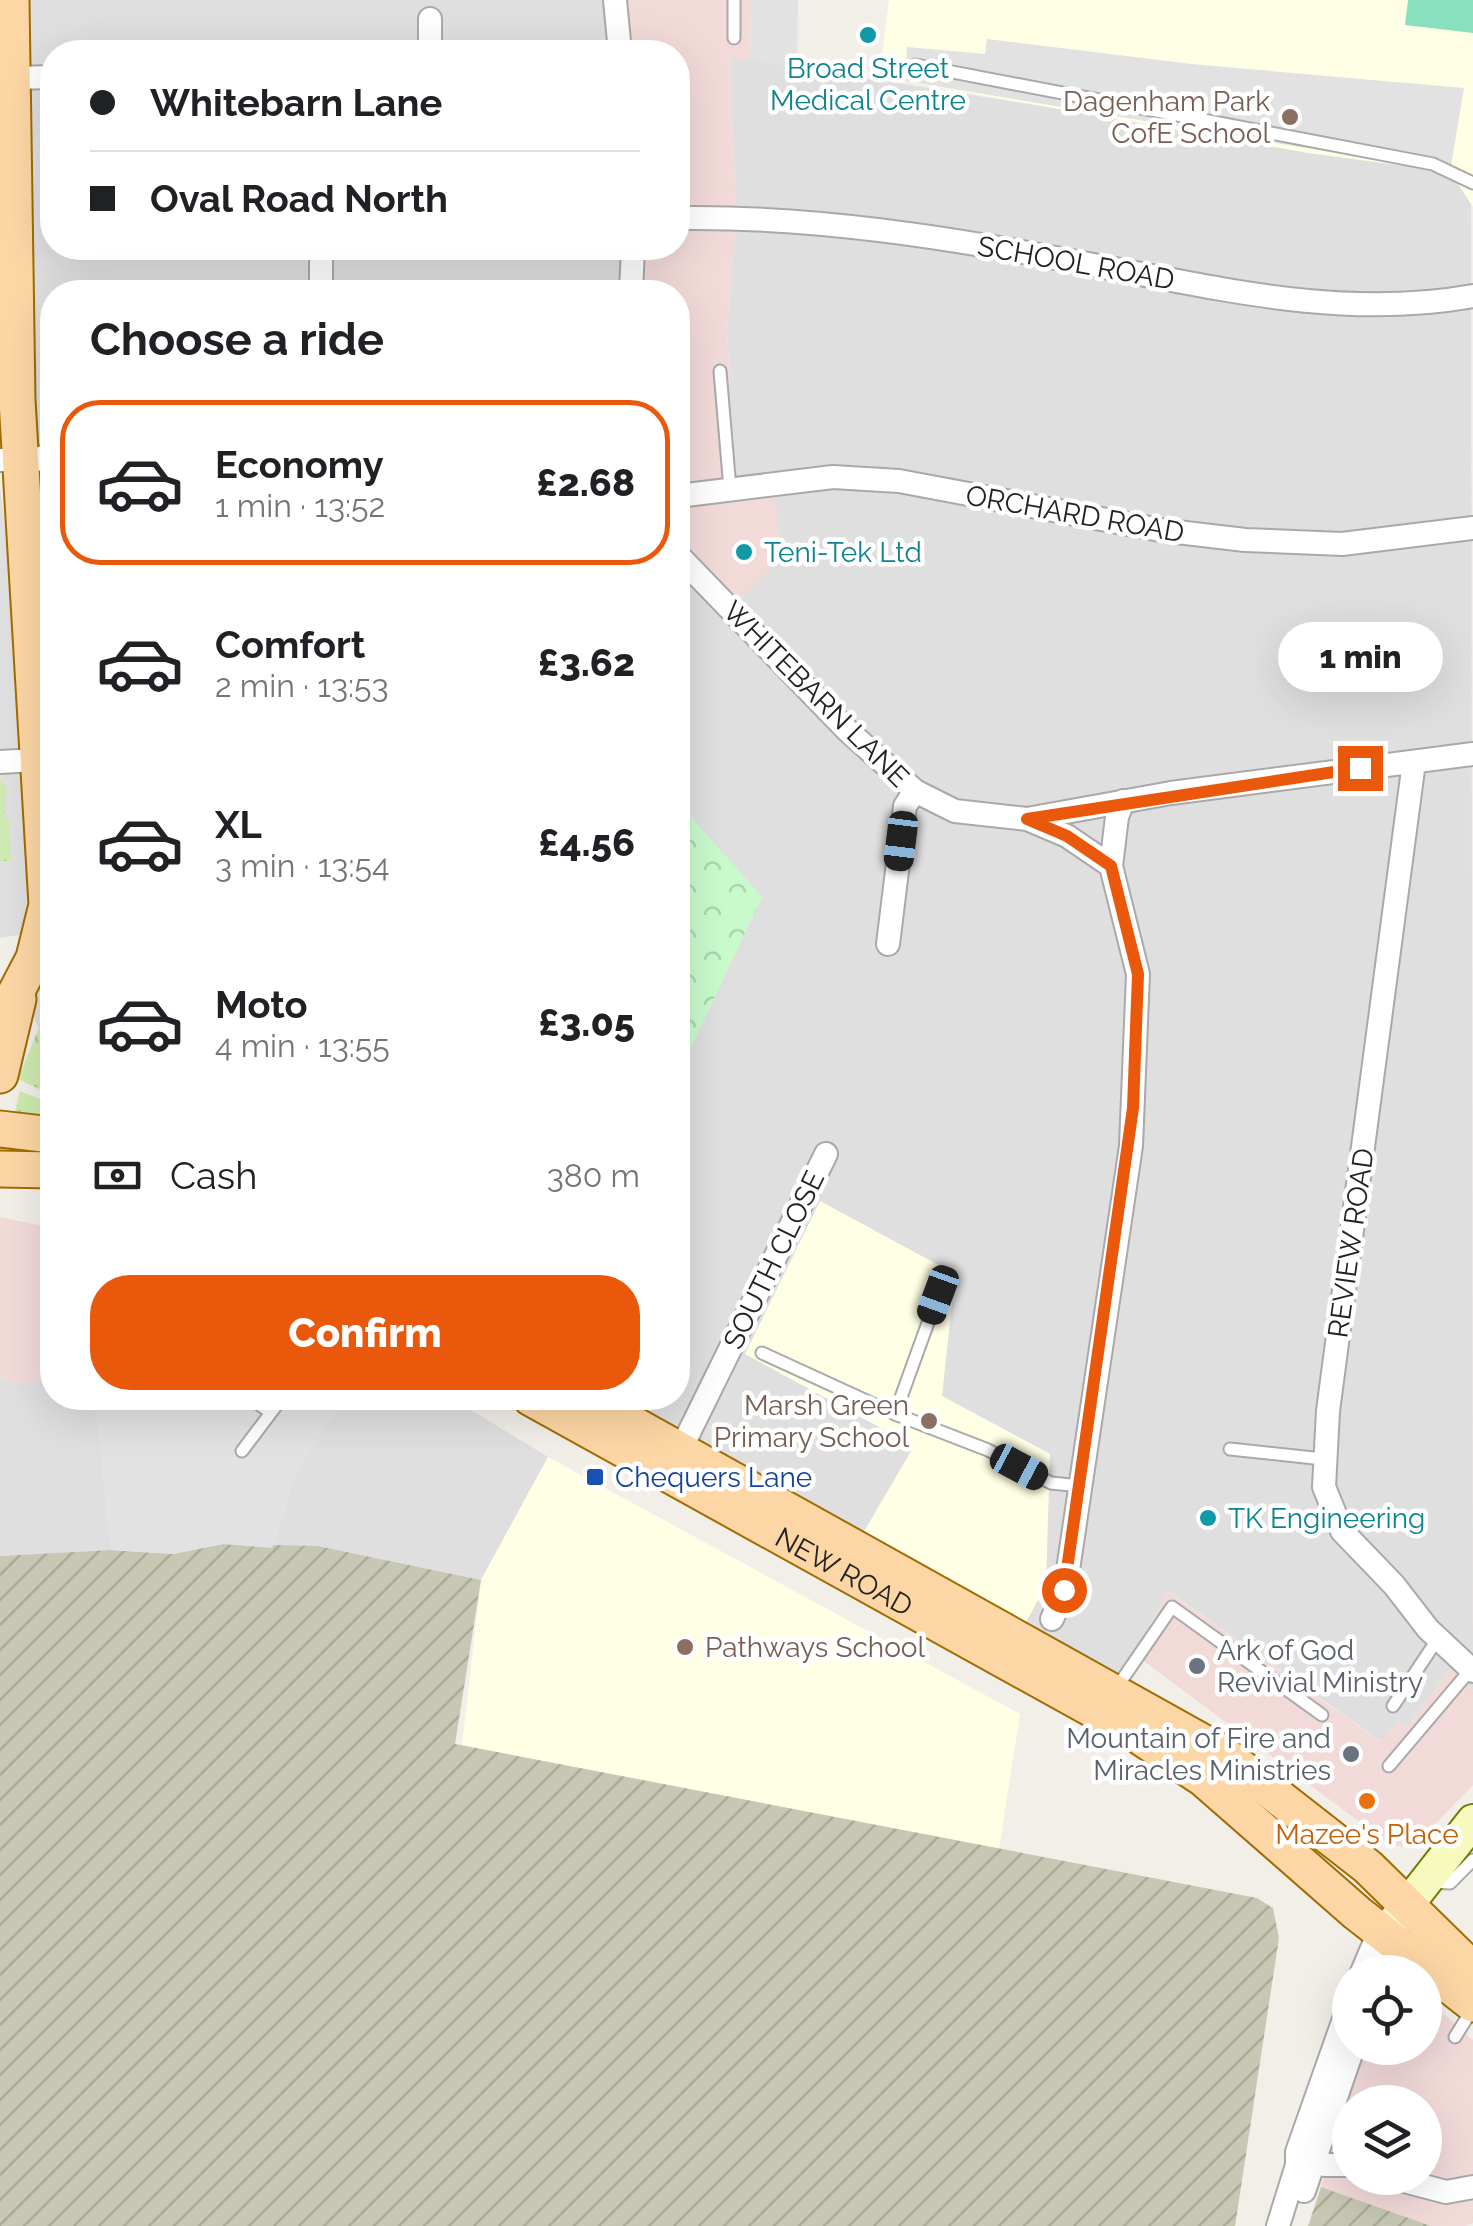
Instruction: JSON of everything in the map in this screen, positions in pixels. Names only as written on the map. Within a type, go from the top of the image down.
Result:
[{"type":"main road","points":[[11,0],[24,458],[40,807]]},
{"type":"main road","points":[[0,1023],[19,993],[40,939]]},
{"type":"main road","points":[[0,1075],[10,1046],[19,993]]},
{"type":"main road","points":[[0,1129],[40,1134]]},
{"type":"main road","points":[[0,1169],[40,1170]]},
{"type":"main road","name":"NEW ROAD","points":[[558,1410],[675,1461],[1114,1690],[1222,1753],[1368,1867],[1417,1892],[1473,1970]]},
{"type":"main road","name":"NEW ROAD","points":[[603,1410],[675,1461],[1130,1730],[1204,1779],[1357,1914],[1388,1934],[1473,2006]]},
{"type":"main road","points":[[1388,1934],[1473,1821]]},
{"type":"street","points":[[616,0],[619,40]]},
{"type":"street","points":[[430,19],[430,40]]},
{"type":"street","points":[[12,78],[40,77]]},
{"type":"street","name":"SCHOOL ROAD","points":[[690,218],[800,222],[896,232],[1338,306],[1419,304],[1473,296]]},
{"type":"street","name":"ORCHARD ROAD","points":[[690,494],[832,477],[899,481],[1160,530],[1245,540],[1342,544],[1473,528]]},
{"type":"street","name":"WHITEBARN LANE","points":[[690,567],[847,730],[915,791],[955,811],[1027,819],[1067,836],[1111,866]]},
{"type":"street","name":"WHITEBARN LANE","points":[[1027,819],[1124,801],[1473,754]]},
{"type":"street","points":[[0,762],[36,760]]},
{"type":"street","name":"REVIEW ROAD","points":[[1414,762],[1323,1459],[1324,1487],[1342,1531],[1472,1670]]},
{"type":"street","points":[[888,944],[905,806],[915,791]]},
{"type":"street","points":[[1052,1619],[1064,1590],[1130,1146],[1138,974],[1111,866],[1124,801]]},
{"type":"street","name":"SOUTH CLOSE","points":[[675,1461],[826,1154]]},
{"type":"street","points":[[1369,1955],[1376,1939],[1388,1934],[1392,1955]]},
{"type":"street","points":[[1293,2226],[1303,2154],[1332,2060]]},
{"type":"street","points":[[1278,2226],[1298,2164],[1345,2065]]},
{"type":"street","points":[[1266,2226],[1286,2162],[1303,2154],[1332,2161]]},
{"type":"street","points":[[1442,2191],[1473,2187]]},
{"type":"lane","points":[[734,0],[734,38]]},
{"type":"lane","points":[[916,65],[1434,164],[1473,183]]},
{"type":"lane","points":[[720,371],[730,489]]},
{"type":"lane","points":[[894,1414],[938,1295]]},
{"type":"lane","points":[[762,1354],[894,1414],[988,1450],[1050,1484],[1080,1486]]},
{"type":"lane","points":[[242,1451],[268,1411]]},
{"type":"lane","points":[[1230,1449],[1323,1459]]},
{"type":"lane","points":[[1114,1690],[1172,1607],[1322,1715]]},
{"type":"lane","points":[[1393,1706],[1439,1637]]},
{"type":"lane","points":[[1390,1766],[1472,1670]]},
{"type":"lane","points":[[1417,1892],[1450,1882],[1473,1860]]},
{"type":"lane","points":[[1455,2036],[1473,2006]]},
{"type":"shaded area","points":[[0,0],[615,0],[619,40],[40,40],[40,260],[632,260],[632,280],[40,280],[40,931],[0,938],[0,487],[35,748],[20,461],[0,460]]},
{"type":"shaded area","points":[[615,0],[751,0],[750,60],[730,57],[736,218],[727,329],[735,488],[775,484],[778,534],[770,568],[729,609],[690,568],[690,280],[632,280],[632,260],[690,260],[690,40],[619,40]]},
{"type":"shaded area","points":[[751,0],[798,0],[797,68],[750,60]]},
{"type":"shaded area","name":"Dagenham Park CofE School","points":[[889,0],[1473,0],[1473,207],[1450,172],[1308,153],[879,77]]},
{"type":"shaded area","points":[[987,39],[1192,64],[1464,88],[1450,172],[905,81],[907,47],[985,54]]},
{"type":"shaded area","points":[[730,56],[1450,172],[1471,201],[1473,1691],[1453,1666],[1406,1728],[1382,1742],[1168,1591],[1121,1681],[631,1410],[690,1410],[690,1049],[762,897],[690,816],[690,541],[735,489],[727,329],[736,218]],"holes":[[[942,1397],[1050,1454],[862,1535]]]},
{"type":"shaded area","points":[[40,934],[40,1029],[19,993]]},
{"type":"shaded area","name":"Marsh Green Primary School","points":[[820,1201],[955,1274],[942,1396],[1050,1454],[1046,1585],[1025,1624],[862,1535],[914,1446],[745,1354]]},
{"type":"shaded area","points":[[0,1217],[40,1225],[40,1380],[16,1383],[0,1376]]},
{"type":"shaded area","points":[[0,1376],[16,1383],[40,1380],[40,1410],[97,1412],[111,1550],[0,1556]]},
{"type":"shaded area","points":[[336,1410],[472,1410],[548,1457],[481,1580],[318,1546],[272,1548],[297,1468]]},
{"type":"shaded area","points":[[336,1410],[297,1468],[272,1548],[223,1544],[173,1554],[111,1550],[97,1412]]},
{"type":"shaded area","name":"Pathways School","points":[[548,1457],[1020,1714],[999,1849],[462,1745],[481,1580]]},
{"type":"shaded area","points":[[223,1544],[318,1546],[481,1580],[455,1744],[1257,1898],[1273,1908],[1279,1938],[1235,2226],[0,2226],[0,1556],[111,1550],[173,1554]]},
{"type":"shaded area","points":[[1167,1591],[1381,1742],[1398,1721],[1407,1727],[1453,1666],[1473,1691],[1473,1785],[1417,1843],[1398,1846],[1385,1841],[1137,1656]]},
{"type":"shaded area","points":[[1442,2012],[1473,2040],[1473,2223],[1431,2226],[1344,2195],[1442,2195],[1442,2085],[1353,2085],[1359,2065],[1442,2065]]},
{"type":"shaded area","points":[[1332,2151],[1332,2191],[1321,2187]]},
{"type":"shaded area","points":[[1321,2187],[1332,2191],[1332,2195],[1344,2195],[1431,2226],[1308,2226]]},
{"type":"green space","points":[[1408,0],[1473,0],[1473,33],[1405,25]]},
{"type":"green space","points":[[0,778],[7,790],[4,817],[9,818],[11,861],[0,861]]},
{"type":"green space","points":[[690,816],[762,897],[690,1049]]},
{"type":"green space","points":[[40,1025],[40,1089],[18,1079]]},
{"type":"green space","points":[[20,1091],[40,1099],[40,1123],[14,1115]]},
{"type":"place","name":"Broad Street Medical Centre","points":[[868,35]]},
{"type":"place","name":"Dagenham Park CofE School","points":[[1290,117]]},
{"type":"place","name":"Teni-Tek Ltd","points":[[744,552]]},
{"type":"place","name":"Marsh Green Primary School","points":[[929,1421]]},
{"type":"place","name":"Chequers Lane","points":[[595,1477]]},
{"type":"place","name":"TK Engineering","points":[[1208,1518]]},
{"type":"place","name":"Pathways School","points":[[685,1647]]},
{"type":"place","name":"Ark of God Revivial Ministry","points":[[1197,1666]]},
{"type":"place","name":"Mountain of Fire and Miracles Ministries","points":[[1351,1754]]},
{"type":"place","name":"Mazee's Place","points":[[1367,1801]]},
{"type":"route","points":[[1064,1590],[1130,1146],[1138,974],[1111,866],[1067,836],[1027,819],[1124,801],[1360,768]]}]
